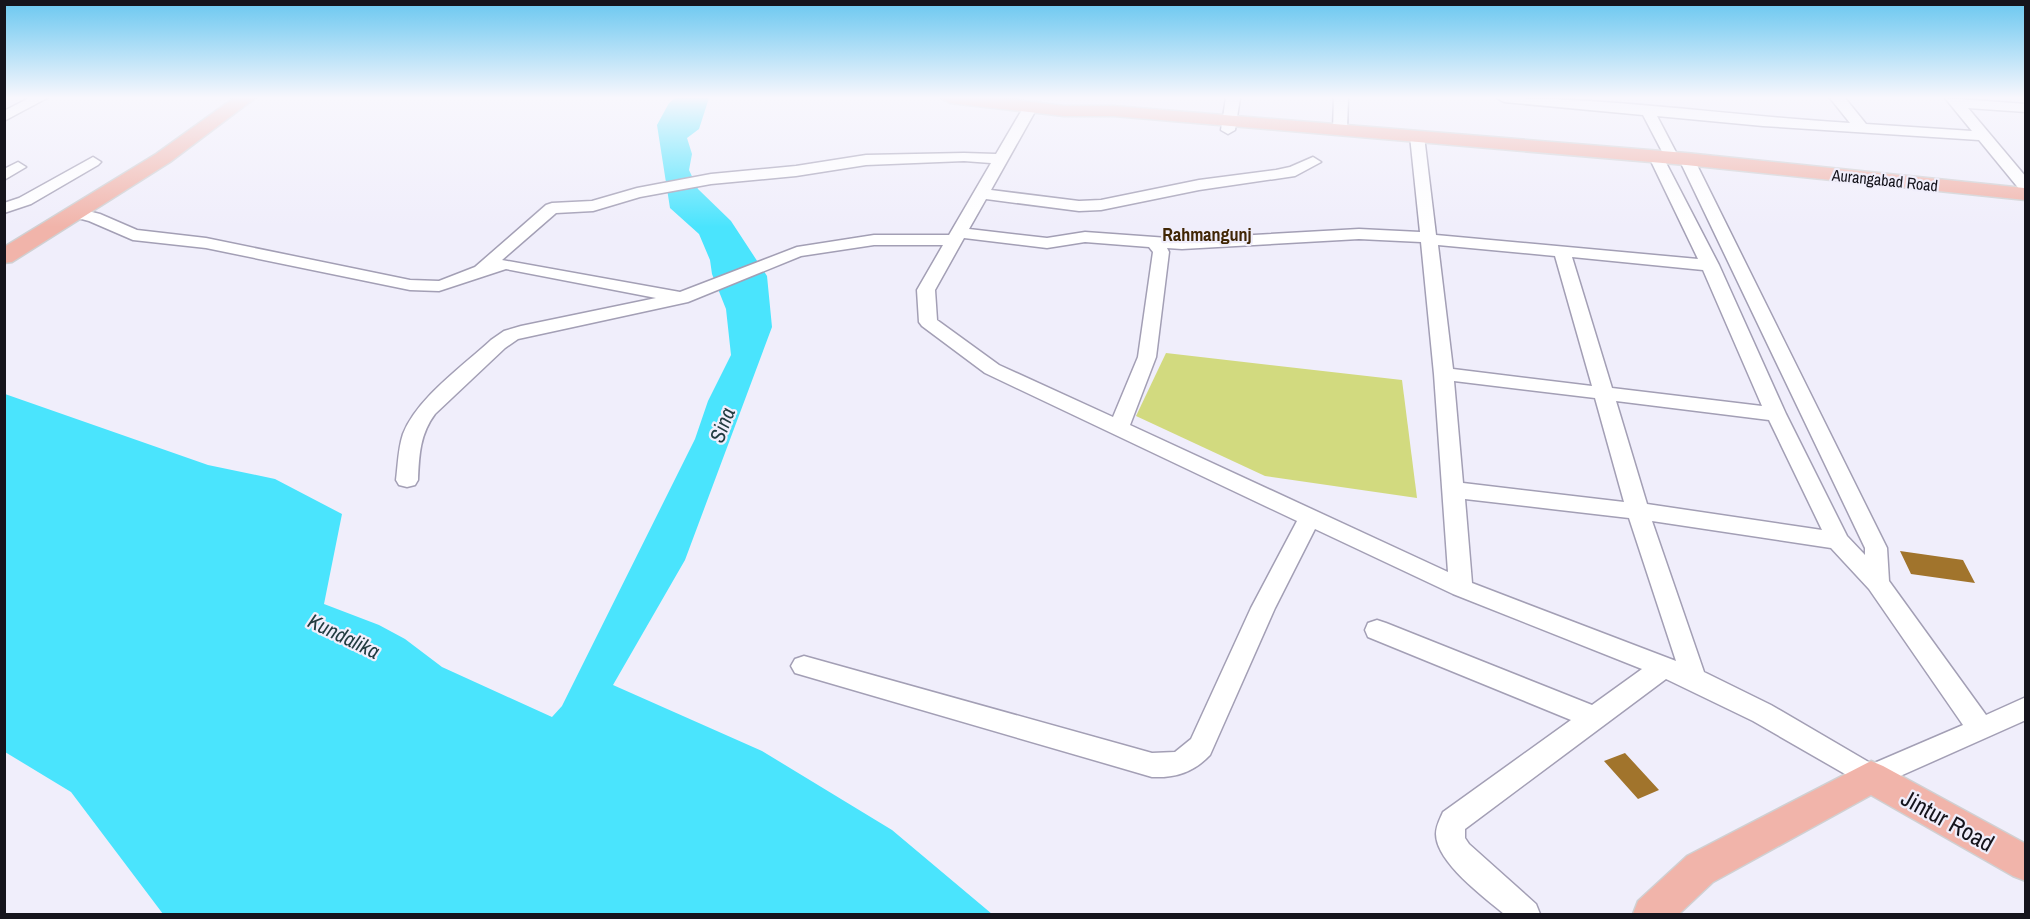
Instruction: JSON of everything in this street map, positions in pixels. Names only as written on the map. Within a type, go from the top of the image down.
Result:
[{"type":"main road","points":[[4,257],[187,141]]},
{"type":"main road","name":"Aurangabad Road","points":[[1406,141],[2025,198]]},
{"type":"main road","name":"Aurangabad Road","points":[[1411,141],[1418,142]]},
{"type":"main road","points":[[1652,915],[1700,869],[1871,777]]},
{"type":"main road","name":"Jintur Road","points":[[1871,777],[2025,864]]},
{"type":"street","points":[[1011,141],[926,290],[928,322],[992,369],[1461,588],[1694,679],[1762,713],[1871,777],[2025,708]]},
{"type":"street","points":[[1662,141],[1876,548],[1877,583]]},
{"type":"street","points":[[1988,141],[2025,198]]},
{"type":"street","points":[[1418,142],[1444,374],[1461,588]]},
{"type":"street","points":[[479,271],[546,211],[559,207],[593,206],[637,193],[711,179],[796,171],[888,158],[1001,159]]},
{"type":"street","points":[[4,208],[25,201],[93,162]]},
{"type":"street","points":[[981,194],[1079,206],[1101,205],[1199,185],[1276,175],[1295,171],[1313,162]]},
{"type":"street","points":[[1674,164],[1710,265],[1776,414],[1838,541],[1877,583],[1981,729]]},
{"type":"street","points":[[76,213],[94,217],[133,235],[206,243],[410,285],[431,287],[444,285],[492,266],[517,265],[689,295]]},
{"type":"street","points":[[407,480],[411,435],[418,422],[428,409],[498,344],[511,335],[689,295],[797,252],[874,240],[957,236],[1047,243],[1085,237],[1182,244],[1359,234],[1428,238],[1710,265]]},
{"type":"street","points":[[1118,429],[1147,357],[1161,252],[1154,242]]},
{"type":"street","points":[[1562,251],[1638,511],[1694,679]]},
{"type":"street","points":[[1444,374],[1776,414]]},
{"type":"street","points":[[1454,490],[1638,511],[1838,541]]},
{"type":"street","points":[[804,666],[1152,765],[1170,766],[1189,760],[1202,747],[1263,608],[1310,518]]},
{"type":"street","points":[[1377,630],[1595,718]]},
{"type":"street","points":[[1525,915],[1459,854],[1450,842],[1449,830],[1453,821],[1664,668]]},
{"type":"green space","points":[[1166,353],[1402,380],[1417,498],[1265,476],[1136,416]]},
{"type":"water","points":[[659,141],[688,141],[692,154],[689,170],[698,189],[731,221],[767,276],[772,327],[685,560],[613,685],[762,751],[892,830],[992,914],[163,914],[71,792],[5,752],[5,394],[208,465],[275,479],[342,514],[324,604],[379,625],[405,639],[442,667],[552,717],[562,706],[695,439],[708,401],[731,355],[726,309],[712,274],[710,260],[699,234],[670,208]]},
{"type":"building","points":[[1900,551],[1963,560],[1975,583],[1911,574]]},
{"type":"building","points":[[1625,753],[1659,790],[1638,799],[1604,761]]},
{"type":"district","name":"Rahmangunj","points":[[1207,234]]},
{"type":"water label","name":"Sina","points":[[722,425]]},
{"type":"water label","name":"Kundalika","points":[[344,636]]}]
